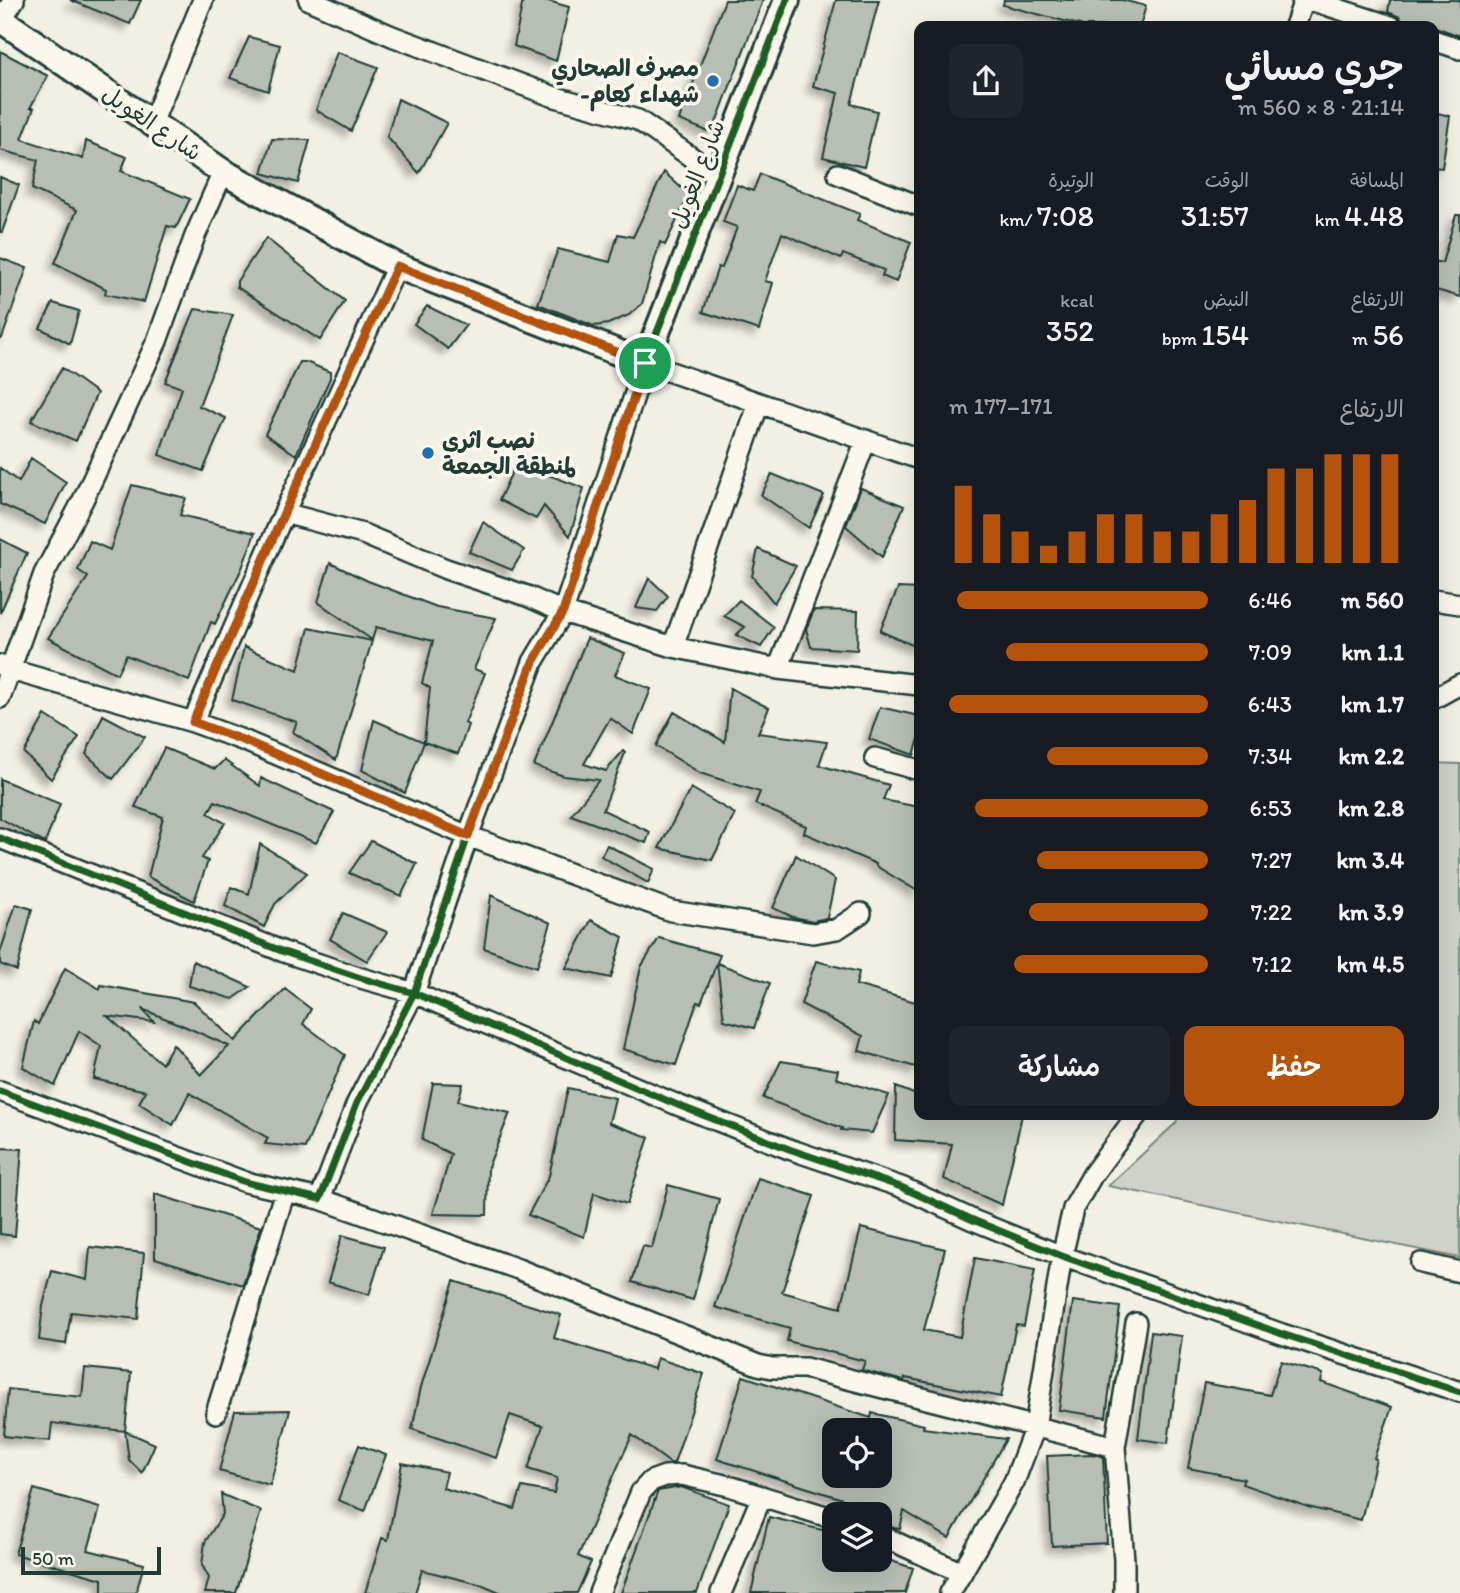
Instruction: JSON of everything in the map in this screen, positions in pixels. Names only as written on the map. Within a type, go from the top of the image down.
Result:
[{"type":"street","points":[[152,123],[202,0]]},
{"type":"street","points":[[309,0],[391,36],[552,96],[638,120],[717,175]]},
{"type":"street","name":"شارع الغويل","points":[[5,13],[152,123],[223,172],[397,266],[645,363],[787,0]]},
{"type":"street","points":[[1297,21],[1304,0]]},
{"type":"street","points":[[1310,0],[1375,21]]},
{"type":"street","points":[[1439,42],[1460,49]]},
{"type":"street","points":[[0,698],[5,668],[44,574],[83,500],[157,341],[195,236],[223,172]]},
{"type":"street","points":[[838,174],[914,204]]},
{"type":"street","points":[[193,722],[284,513],[397,266]]},
{"type":"street","points":[[320,1199],[357,1103],[414,993],[468,836],[533,662],[563,612],[645,363],[914,457]]},
{"type":"street","points":[[673,647],[759,403]]},
{"type":"street","points":[[778,669],[866,440]]},
{"type":"street","points":[[284,513],[363,534],[446,569],[527,596],[563,612],[673,647],[778,669],[914,684]]},
{"type":"street","points":[[1439,601],[1460,604]]},
{"type":"street","points":[[5,668],[193,722],[245,741],[468,836],[671,911],[813,933],[837,929],[861,913]]},
{"type":"street","points":[[1439,696],[1460,684]]},
{"type":"street","points":[[875,758],[914,769]]},
{"type":"street","points":[[0,838],[284,951],[414,993],[680,1106],[789,1149],[901,1187],[1062,1256],[1282,1334],[1460,1392]]},
{"type":"street","points":[[0,1091],[245,1182],[320,1199],[518,1269],[758,1365],[772,1368],[805,1368],[1115,1447]]},
{"type":"street","points":[[950,1593],[1014,1482],[1035,1427],[1062,1256],[1073,1209],[1093,1174],[1133,1120]]},
{"type":"street","points":[[216,1413],[285,1191]]},
{"type":"street","points":[[1421,1263],[1460,1272]]},
{"type":"street","points":[[1124,1593],[1115,1447],[1136,1323]]},
{"type":"street","points":[[598,1593],[641,1492],[651,1481],[665,1476],[682,1475],[822,1514]]},
{"type":"street","points":[[721,1593],[762,1496]]},
{"type":"street","points":[[892,1541],[962,1573]]},
{"type":"shaded area","points":[[1439,763],[1460,764],[1460,1258],[1108,1186],[1177,1120],[1439,1120]]},
{"type":"building","points":[[70,0],[141,0],[130,24]]},
{"type":"building","points":[[523,0],[545,0],[569,7],[556,61],[514,46]]},
{"type":"building","points":[[725,0],[763,0],[712,133],[679,120]]},
{"type":"building","points":[[836,0],[879,0],[851,104],[877,111],[864,167],[823,157],[838,93],[813,86]]},
{"type":"building","points":[[1004,0],[1122,0],[1146,6],[1142,21],[1064,21],[1003,5]]},
{"type":"building","points":[[1390,0],[1460,0],[1460,36],[1439,28],[1439,21],[1402,21],[1400,17],[1388,12]]},
{"type":"building","points":[[249,37],[280,45],[268,91],[230,78]]},
{"type":"building","points":[[0,51],[48,76],[30,108],[34,108],[22,139],[83,159],[86,141],[127,157],[121,171],[190,199],[176,228],[167,226],[144,302],[105,294],[106,289],[55,263],[77,210],[32,189],[38,160],[0,150]]},
{"type":"building","points":[[337,52],[378,67],[351,131],[316,110]]},
{"type":"building","points":[[398,99],[447,123],[419,173],[387,137]]},
{"type":"building","points":[[1439,113],[1450,116],[1442,168],[1439,168]]},
{"type":"building","points":[[272,139],[310,140],[298,183],[262,173]]},
{"type":"building","points":[[664,172],[689,195],[665,245],[660,242],[642,304],[629,315],[608,324],[594,326],[538,304],[558,249],[610,262],[618,234],[633,237]]},
{"type":"building","points":[[760,174],[860,214],[857,220],[911,242],[896,282],[882,276],[884,270],[843,254],[841,259],[782,233],[765,281],[773,283],[759,330],[703,312],[718,267],[722,268],[737,227],[723,222],[737,185],[753,191]]},
{"type":"building","points":[[0,177],[19,185],[2,232],[0,232]]},
{"type":"building","points":[[1456,215],[1460,215],[1460,297],[1439,291],[1439,262],[1442,263]]},
{"type":"building","points":[[266,238],[345,301],[320,340],[237,287],[237,281]]},
{"type":"building","points":[[0,258],[27,268],[2,338],[0,338]]},
{"type":"building","points":[[53,303],[79,311],[70,344],[40,328]]},
{"type":"building","points":[[427,306],[466,325],[448,349],[414,324]]},
{"type":"building","points":[[195,309],[233,315],[199,406],[226,418],[203,471],[159,455],[182,388],[165,382]]},
{"type":"building","points":[[300,362],[330,372],[330,378],[296,455],[265,434]]},
{"type":"building","points":[[62,368],[97,393],[76,441],[31,421]]},
{"type":"building","points":[[31,458],[66,482],[45,524],[0,504],[0,468],[19,482]]},
{"type":"building","points":[[516,463],[584,488],[570,536],[544,506],[536,519],[499,500]]},
{"type":"building","points":[[772,474],[824,495],[809,528],[761,495]]},
{"type":"building","points":[[132,485],[186,498],[180,515],[255,533],[242,568],[215,624],[211,622],[189,681],[126,655],[117,674],[48,638],[88,577],[78,570],[90,541],[110,550]]},
{"type":"building","points":[[861,488],[904,506],[882,557],[846,526]]},
{"type":"building","points":[[483,522],[524,550],[512,570],[469,552]]},
{"type":"building","points":[[0,539],[27,553],[0,613]]},
{"type":"building","points":[[758,549],[796,566],[774,603],[752,576]]},
{"type":"building","points":[[330,563],[368,581],[437,607],[496,618],[474,669],[485,673],[465,723],[468,725],[458,754],[424,742],[430,688],[422,683],[433,641],[376,627],[372,640],[318,602]]},
{"type":"building","points":[[649,578],[668,596],[657,611],[636,608]]},
{"type":"building","points":[[898,588],[914,589],[914,646],[880,631]]},
{"type":"building","points":[[739,600],[774,627],[761,647],[736,635],[745,627],[724,616]]},
{"type":"building","points":[[814,610],[858,611],[857,650],[811,647],[806,629]]},
{"type":"building","points":[[309,628],[372,641],[336,760],[293,732],[297,722],[232,700],[244,647],[298,670]]},
{"type":"building","points":[[587,638],[625,653],[615,675],[651,689],[633,734],[610,718],[584,764],[606,771],[623,751],[625,753],[603,810],[650,832],[646,843],[571,815],[599,780],[564,776],[534,766]]},
{"type":"building","points":[[730,688],[769,708],[758,733],[827,742],[819,765],[889,785],[883,800],[914,806],[914,889],[876,864],[804,833],[806,826],[755,804],[760,792],[700,773],[656,746],[674,712],[725,742]]},
{"type":"building","points":[[880,707],[914,715],[914,755],[869,739]]},
{"type":"building","points":[[45,715],[79,737],[51,779],[24,753]]},
{"type":"building","points":[[103,715],[145,737],[113,779],[86,754]]},
{"type":"building","points":[[374,720],[424,742],[405,793],[362,770]]},
{"type":"building","points":[[164,748],[215,769],[224,760],[260,786],[261,778],[334,812],[316,843],[215,801],[208,813],[225,823],[202,858],[208,861],[194,901],[148,877],[163,817],[135,807]]},
{"type":"building","points":[[0,779],[60,804],[45,843],[0,818]]},
{"type":"building","points":[[691,788],[735,814],[712,860],[659,848]]},
{"type":"building","points":[[371,841],[417,864],[401,896],[349,873]]},
{"type":"building","points":[[260,844],[307,873],[275,904],[264,927],[225,906],[231,887],[249,894]]},
{"type":"building","points":[[607,845],[654,869],[648,883],[601,856]]},
{"type":"building","points":[[796,855],[835,880],[827,918],[813,921],[793,917],[773,908]]},
{"type":"building","points":[[491,895],[551,923],[537,967],[484,948]]},
{"type":"building","points":[[16,904],[32,909],[17,971],[0,964],[0,953]]},
{"type":"building","points":[[343,913],[387,932],[367,961],[330,939]]},
{"type":"building","points":[[591,920],[623,937],[611,978],[566,968]]},
{"type":"building","points":[[659,938],[720,955],[701,1003],[697,1002],[676,1065],[623,1049],[641,967]]},
{"type":"building","points":[[193,961],[250,987],[233,999],[189,986]]},
{"type":"building","points":[[816,961],[859,972],[856,985],[914,1002],[914,1067],[859,1051],[863,1036],[801,1004]]},
{"type":"building","points":[[717,963],[770,983],[754,1028],[724,1020]]},
{"type":"building","points":[[65,968],[100,989],[101,985],[194,1002],[235,1041],[285,989],[311,1009],[303,1024],[345,1055],[305,1148],[265,1144],[268,1138],[189,1093],[173,1125],[139,1103],[146,1091],[94,1079],[101,1046],[79,1031],[55,1086],[23,1067],[34,1021],[38,1024]],"holes":[[[142,1009],[229,1046],[201,1075],[173,1044],[162,1064],[107,1016],[154,1022]]]},
{"type":"building","points":[[781,1061],[838,1070],[836,1078],[889,1095],[872,1133],[841,1130],[842,1128],[763,1098]]},
{"type":"building","points":[[433,1083],[463,1084],[458,1101],[510,1113],[488,1167],[487,1215],[433,1214],[451,1154],[422,1140]]},
{"type":"building","points":[[896,1087],[914,1094],[914,1120],[1021,1120],[1002,1205],[944,1179],[952,1144],[895,1140]]},
{"type":"building","points":[[568,1088],[615,1098],[609,1123],[649,1137],[627,1204],[594,1193],[584,1237],[528,1215],[549,1176]]},
{"type":"building","points":[[0,1148],[22,1149],[15,1236],[0,1234]]},
{"type":"building","points":[[758,1178],[814,1196],[782,1292],[841,1308],[861,1228],[945,1249],[924,1330],[960,1337],[975,1258],[1035,1270],[1024,1326],[1016,1325],[1001,1397],[905,1378],[904,1381],[865,1371],[862,1370],[865,1361],[787,1341],[790,1328],[715,1307]]},
{"type":"building","points":[[668,1185],[719,1199],[693,1300],[632,1282],[643,1246],[652,1248]]},
{"type":"building","points":[[155,1194],[261,1227],[243,1285],[155,1258]]},
{"type":"building","points":[[342,1235],[384,1247],[369,1295],[328,1282]]},
{"type":"building","points":[[90,1247],[144,1253],[138,1319],[71,1312],[66,1344],[39,1340],[43,1306],[52,1271],[87,1280]]},
{"type":"building","points":[[454,1281],[561,1315],[554,1338],[654,1369],[657,1358],[704,1374],[674,1463],[670,1463],[632,1435],[578,1556],[591,1562],[577,1593],[502,1593],[483,1585],[422,1570],[415,1593],[365,1593],[382,1538],[388,1540],[402,1463],[447,1472],[443,1488],[515,1509],[522,1487],[554,1493],[557,1478],[528,1469],[543,1426],[510,1415],[496,1458],[412,1429],[421,1387]]},
{"type":"building","points":[[1073,1301],[1120,1307],[1106,1417],[1059,1410]]},
{"type":"building","points":[[1151,1332],[1182,1336],[1168,1443],[1138,1439]]},
{"type":"building","points":[[1281,1361],[1323,1374],[1321,1382],[1392,1407],[1374,1458],[1376,1459],[1361,1520],[1308,1507],[1242,1484],[1244,1479],[1188,1468],[1204,1383],[1270,1395]]},
{"type":"building","points":[[85,1368],[131,1373],[125,1431],[52,1423],[50,1441],[4,1436],[8,1389],[82,1397]]},
{"type":"building","points":[[743,1376],[871,1418],[872,1413],[924,1425],[923,1428],[1006,1439],[949,1538],[904,1511],[900,1529],[892,1527],[892,1502],[852,1502],[717,1459]]},
{"type":"building","points":[[290,1410],[270,1485],[219,1471],[235,1411]]},
{"type":"building","points":[[125,1431],[155,1444],[142,1473],[129,1460]]},
{"type":"building","points":[[359,1445],[386,1455],[365,1511],[338,1500]]},
{"type":"building","points":[[1047,1456],[1103,1456],[1107,1543],[1052,1546]]},
{"type":"building","points":[[681,1487],[729,1504],[697,1593],[621,1593],[658,1491]]},
{"type":"building","points":[[34,1489],[100,1508],[88,1550],[144,1564],[136,1593],[102,1593],[102,1579],[15,1554]]},
{"type":"building","points":[[221,1494],[261,1511],[236,1593],[205,1593],[209,1578],[202,1565],[205,1542],[223,1514]]},
{"type":"building","points":[[769,1517],[822,1530],[822,1572],[892,1572],[892,1561],[913,1568],[905,1593],[751,1593]]},
{"type":"cycle path","points":[[0,1091],[245,1182],[320,1199],[357,1103],[414,993],[468,836],[533,662],[563,612],[645,363],[787,0]]},
{"type":"cycle path","points":[[0,838],[284,952],[414,993],[680,1106],[789,1149],[901,1187],[1062,1256],[1282,1334],[1460,1392]]},
{"type":"place","name":"مصرف الصحاري -شهداء كعام","points":[[713,81]]},
{"type":"place","name":"نصب اثري لمنطقة الجمعة","points":[[428,453]]},
{"type":"route","points":[[397,266],[645,363],[563,612],[533,662],[468,836],[245,741],[193,722],[284,513],[397,266]]}]
